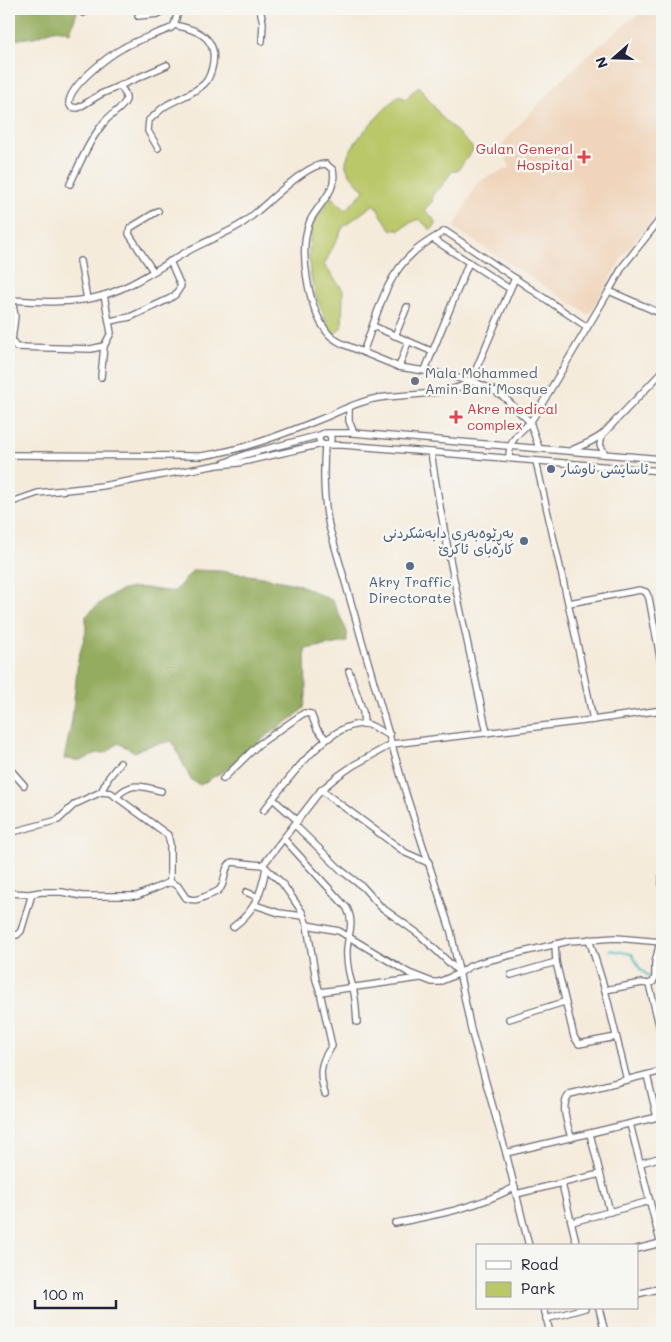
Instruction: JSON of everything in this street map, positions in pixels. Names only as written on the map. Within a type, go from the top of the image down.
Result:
[{"type":"street","points":[[83,13],[92,9]]},
{"type":"street","points":[[138,16],[158,14],[166,9]]},
{"type":"street","points":[[167,65],[101,94],[78,108],[71,107],[69,103],[72,93],[78,85],[116,52],[140,40],[165,31],[174,25],[179,9]]},
{"type":"street","points":[[260,9],[263,23],[262,41]]},
{"type":"street","points":[[158,148],[148,131],[149,120],[168,104],[206,82],[214,57],[214,51],[203,36],[192,29],[174,25]]},
{"type":"street","points":[[70,184],[92,138],[125,101],[125,93],[120,86]]},
{"type":"street","points":[[104,346],[91,348],[16,347],[12,341],[15,316],[10,300],[87,300],[104,295],[241,224],[311,168],[321,164],[329,165],[334,175],[334,183],[311,220],[307,231],[306,247],[308,284],[313,302],[327,332],[335,340],[399,367],[424,370],[471,381],[499,394],[530,422],[539,448]]},
{"type":"street","points":[[153,271],[129,234],[129,230],[158,211]]},
{"type":"street","points":[[508,458],[509,447],[519,432],[530,422],[623,266],[662,217]]},
{"type":"street","points":[[363,352],[389,283],[399,267],[414,252],[444,231],[587,327]]},
{"type":"street","points":[[433,239],[510,289]]},
{"type":"street","points":[[110,321],[130,316],[175,295],[181,286],[170,261]]},
{"type":"street","points":[[80,262],[87,300]]},
{"type":"street","points":[[424,370],[469,262]]},
{"type":"street","points":[[9,455],[201,456],[234,450],[257,443],[376,398],[454,390],[463,387],[471,381],[515,278]]},
{"type":"street","points":[[609,291],[662,314]]},
{"type":"street","points":[[100,377],[104,346],[111,333],[104,295]]},
{"type":"street","points":[[394,336],[407,307]]},
{"type":"street","points":[[373,326],[431,351]]},
{"type":"street","points":[[399,367],[408,342]]},
{"type":"street","points":[[571,450],[592,441],[602,434],[662,372]]},
{"type":"street","points":[[349,407],[349,421],[354,433]]},
{"type":"street","points":[[320,419],[324,433],[319,441],[324,444]]},
{"type":"street","points":[[324,433],[331,436],[331,440],[324,444]]},
{"type":"street","points":[[217,465],[244,455],[324,433],[354,433],[662,459]]},
{"type":"street","points":[[602,434],[600,445],[605,454]]},
{"type":"street","points":[[324,444],[324,503],[329,526],[406,794],[451,932],[471,1030],[506,1153],[529,1244]]},
{"type":"street","points":[[9,503],[38,493],[102,486],[217,465],[238,463],[324,444],[662,471]]},
{"type":"street","points":[[431,452],[451,569],[487,733]]},
{"type":"street","points":[[536,461],[569,603],[593,720]]},
{"type":"street","points":[[569,603],[640,590],[646,592],[649,598],[662,668]]},
{"type":"street","points":[[349,671],[363,712],[364,724]]},
{"type":"street","points":[[233,927],[250,913],[255,905],[264,866],[322,790],[354,765],[392,744],[662,710]]},
{"type":"street","points":[[223,779],[258,746],[304,713],[310,714],[317,729],[326,739]]},
{"type":"street","points":[[264,810],[308,757],[339,729],[364,724],[390,735]]},
{"type":"street","points":[[101,792],[109,776],[120,763]]},
{"type":"street","points":[[9,768],[24,785]]},
{"type":"street","points":[[116,797],[132,785],[161,791]]},
{"type":"street","points":[[322,790],[406,853],[429,863]]},
{"type":"street","points":[[9,833],[58,820],[76,804],[101,792],[111,793],[168,835],[170,844],[170,882]]},
{"type":"street","points":[[273,799],[342,871],[363,887],[381,907],[420,935],[460,973]]},
{"type":"street","points":[[284,839],[347,908],[352,924],[349,936],[347,965],[353,988],[357,1022]]},
{"type":"street","points":[[9,893],[62,892],[82,896],[137,896],[170,882],[175,883],[186,898],[196,900],[221,888],[228,864],[232,862],[264,866],[282,884],[294,900],[307,926],[314,970],[332,1046],[321,1064],[320,1075],[325,1094]]},
{"type":"street","points":[[662,876],[662,907]]},
{"type":"street","points":[[246,892],[258,897]]},
{"type":"street","points":[[9,935],[18,935],[21,931],[32,894]]},
{"type":"street","points":[[255,905],[279,913],[303,916]]},
{"type":"street","points":[[307,926],[339,931],[410,973],[432,982],[439,982],[482,962],[555,944],[589,939],[616,938],[661,942],[655,963],[653,982],[605,990]]},
{"type":"street","points":[[589,939],[605,990],[627,1080]]},
{"type":"street","points":[[555,944],[556,962],[564,1002],[574,1037],[580,1044],[616,1037]]},
{"type":"street","points":[[511,975],[556,962]]},
{"type":"street","points":[[320,992],[422,978]]},
{"type":"street","points":[[649,984],[662,1037]]},
{"type":"street","points":[[509,1018],[564,1002]]},
{"type":"street","points":[[571,1138],[564,1107],[565,1100],[570,1094],[662,1071]]},
{"type":"street","points":[[506,1153],[660,1117],[647,1075]]},
{"type":"street","points":[[630,1124],[661,1246],[638,1249]]},
{"type":"street","points":[[590,1134],[610,1212]]},
{"type":"street","points":[[641,1163],[662,1157]]},
{"type":"street","points":[[395,1223],[478,1204],[516,1191],[562,1184],[600,1174]]},
{"type":"street","points":[[562,1184],[577,1244]]},
{"type":"street","points":[[572,1222],[650,1201]]},
{"type":"street","points":[[638,1294],[662,1288]]},
{"type":"street","points":[[544,1310],[550,1333]]},
{"type":"street","points":[[546,1319],[578,1310]]},
{"type":"street","points":[[599,1310],[605,1333]]},
{"type":"shaded area","name":"Gulan General Hospital","points":[[646,9],[662,9],[662,209],[624,254],[589,315],[454,228],[477,183],[510,167],[501,147],[511,134],[556,85],[585,58]]},
{"type":"green space","points":[[14,9],[78,9],[70,33],[52,30],[10,43],[9,22]]},
{"type":"green space","points":[[419,86],[440,115],[474,149],[457,171],[452,171],[441,187],[434,192],[432,202],[424,210],[433,218],[436,225],[431,230],[419,219],[399,230],[397,228],[392,231],[374,204],[343,227],[324,265],[343,290],[342,327],[334,335],[329,328],[315,294],[310,273],[309,249],[312,225],[331,197],[346,210],[364,191],[351,176],[346,166],[351,149],[367,128],[399,95],[405,99]]},
{"type":"green space","points":[[193,570],[220,571],[300,585],[333,601],[347,632],[347,642],[305,649],[306,695],[304,708],[265,737],[232,766],[200,785],[191,780],[172,741],[148,746],[135,752],[118,743],[106,753],[95,754],[82,760],[64,759],[72,720],[78,660],[86,631],[86,616],[112,595],[127,589],[144,588],[175,591]]},
{"type":"waterway","points":[[610,950],[632,954],[640,969],[651,978]]},
{"type":"waterway","points":[[658,982],[662,984]]},
{"type":"place","name":"Gulan General Hospital","points":[[584,157]]},
{"type":"place","name":"Mala Mohammed Amin Bani Mosque","points":[[415,381]]},
{"type":"place","name":"Akre medical complex","points":[[456,417]]},
{"type":"place","name":"ئاسايشى ناوشار","points":[[551,469]]},
{"type":"place","name":"بەڕێوەبەری دابەشکردنی کارەبای ئاکرێ","points":[[524,541]]},
{"type":"place","name":"Akry Traffic Directorate","points":[[410,566]]}]
